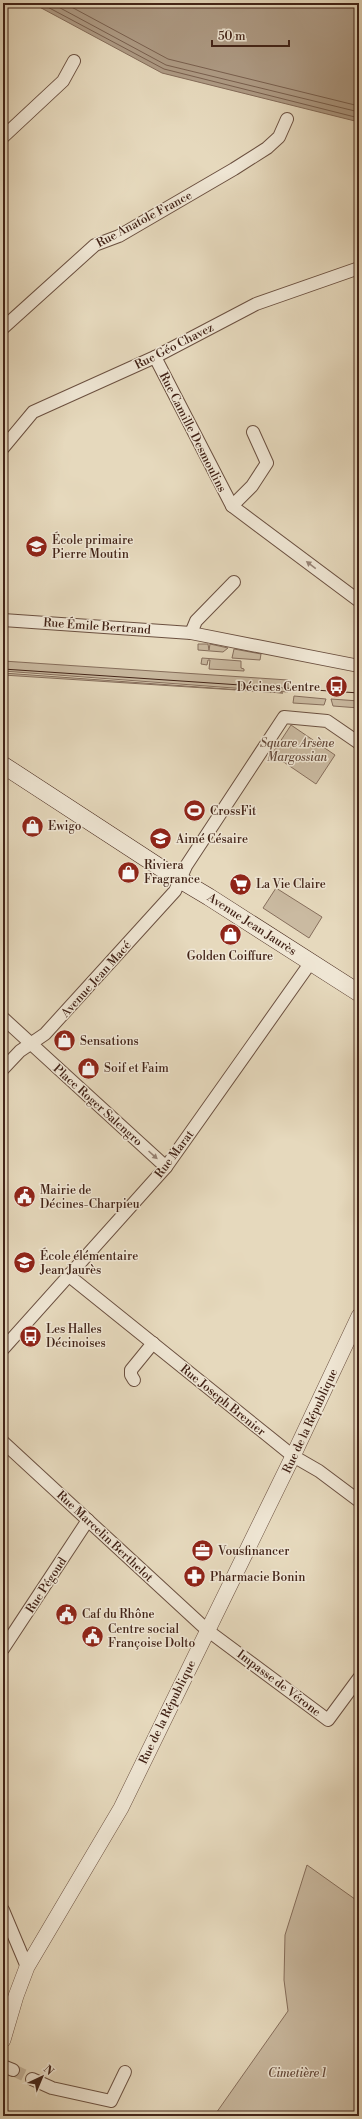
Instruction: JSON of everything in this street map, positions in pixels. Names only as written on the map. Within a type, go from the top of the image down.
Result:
[{"type":"main road","name":"Avenue Jean Jaurès","points":[[3,765],[359,994]]},
{"type":"street","points":[[3,137],[63,81],[74,61]]},
{"type":"street","name":"Rue Anatole France","points":[[3,328],[95,245],[119,236],[267,148],[279,137],[287,119]]},
{"type":"street","name":"Rue Géo Chavez","points":[[3,448],[33,412],[155,357],[256,304],[359,268]]},
{"type":"street","name":"Rue Camille Desmoulins","points":[[155,357],[232,506],[359,601]]},
{"type":"street","name":"Rue Camille Desmoulins","points":[[232,506],[252,486],[267,463],[253,432]]},
{"type":"street","points":[[191,633],[196,621],[234,582]]},
{"type":"street","name":"Rue Émile Bertrand","points":[[3,620],[191,633],[359,666]]},
{"type":"street","name":"Avenue Jean Macé","points":[[3,1069],[20,1051],[46,1034],[175,891],[182,880],[186,866],[284,717],[327,721],[359,743]]},
{"type":"street","name":"Rue Marat","points":[[3,1349],[166,1167],[311,962]]},
{"type":"street","name":"Place Roger Salengro","points":[[3,1018],[166,1167]]},
{"type":"street","name":"Rue Joseph Brenier","points":[[68,1276],[293,1456],[319,1471],[359,1501]]},
{"type":"street","name":"Rue de la République","points":[[3,2040],[16,1996],[27,1967],[121,1808],[357,1324]]},
{"type":"street","points":[[134,1380],[131,1375],[131,1370],[153,1343]]},
{"type":"street","name":"Rue Marcelin Berthelot","points":[[3,1442],[207,1630]]},
{"type":"street","name":"Rue Pégoud","points":[[3,1649],[88,1520]]},
{"type":"street","name":"Impasse de Vérone","points":[[207,1630],[328,1720],[359,1678]]},
{"type":"street","points":[[3,1910],[27,1967]]},
{"type":"street","points":[[32,2079],[52,2088],[111,2101],[125,2072]]},
{"type":"green space","points":[[198,644],[208,644],[209,650],[210,644],[228,648],[223,652],[198,650]]},
{"type":"green space","points":[[234,649],[261,654],[260,660],[232,658]]},
{"type":"green space","points":[[202,658],[241,661],[241,668],[244,669],[244,671],[209,669],[210,660],[208,660],[207,665],[201,664]]},
{"type":"green space","points":[[3,661],[288,680],[288,692],[3,671]]},
{"type":"green space","points":[[3,673],[283,693],[3,675]]},
{"type":"green space","points":[[294,696],[326,699],[324,705],[293,703]]},
{"type":"green space","points":[[331,699],[359,701],[359,708],[333,706]]},
{"type":"green space","name":"Square Arsène Margossian","points":[[291,725],[335,755],[316,784],[272,754]]},
{"type":"green space","points":[[276,888],[322,917],[309,938],[263,908]]},
{"type":"green space","name":"Cimetière 1","points":[[307,1865],[359,1902],[359,2116],[214,2116],[288,2011],[284,1980],[285,1935]]},
{"type":"water","points":[[32,3],[359,3],[359,122],[162,73]]},
{"type":"tunnel","points":[[13,2070],[32,2079]]},
{"type":"tram line","points":[[3,669],[359,693]]},
{"type":"place","name":"École primaire Pierre Moutin","points":[[37,547]]},
{"type":"place","name":"Décines Centre","points":[[336,687]]},
{"type":"place","name":"CrossFit","points":[[195,811]]},
{"type":"place","name":"Ewigo","points":[[32,826]]},
{"type":"place","name":"Aimé Césaire","points":[[161,839]]},
{"type":"place","name":"Riviera Fragrance","points":[[129,872]]},
{"type":"place","name":"La Vie Claire","points":[[241,884]]},
{"type":"place","name":"Golden Coiffure","points":[[230,935]]},
{"type":"place","name":"Sensations","points":[[64,1041]]},
{"type":"place","name":"Soif et Faim","points":[[89,1068]]},
{"type":"place","name":"Mairie de Décines-Charpieu","points":[[24,1197]]},
{"type":"place","name":"École élémentaire Jean Jaurès","points":[[25,1263]]},
{"type":"place","name":"Les Halles Décinoises","points":[[30,1336]]},
{"type":"place","name":"Vousfinancer","points":[[202,1551]]},
{"type":"place","name":"Pharmacie Bonin","points":[[194,1577]]},
{"type":"place","name":"Caf du Rhône","points":[[66,1614]]},
{"type":"place","name":"Centre social Françoise Dolto","points":[[92,1636]]}]
